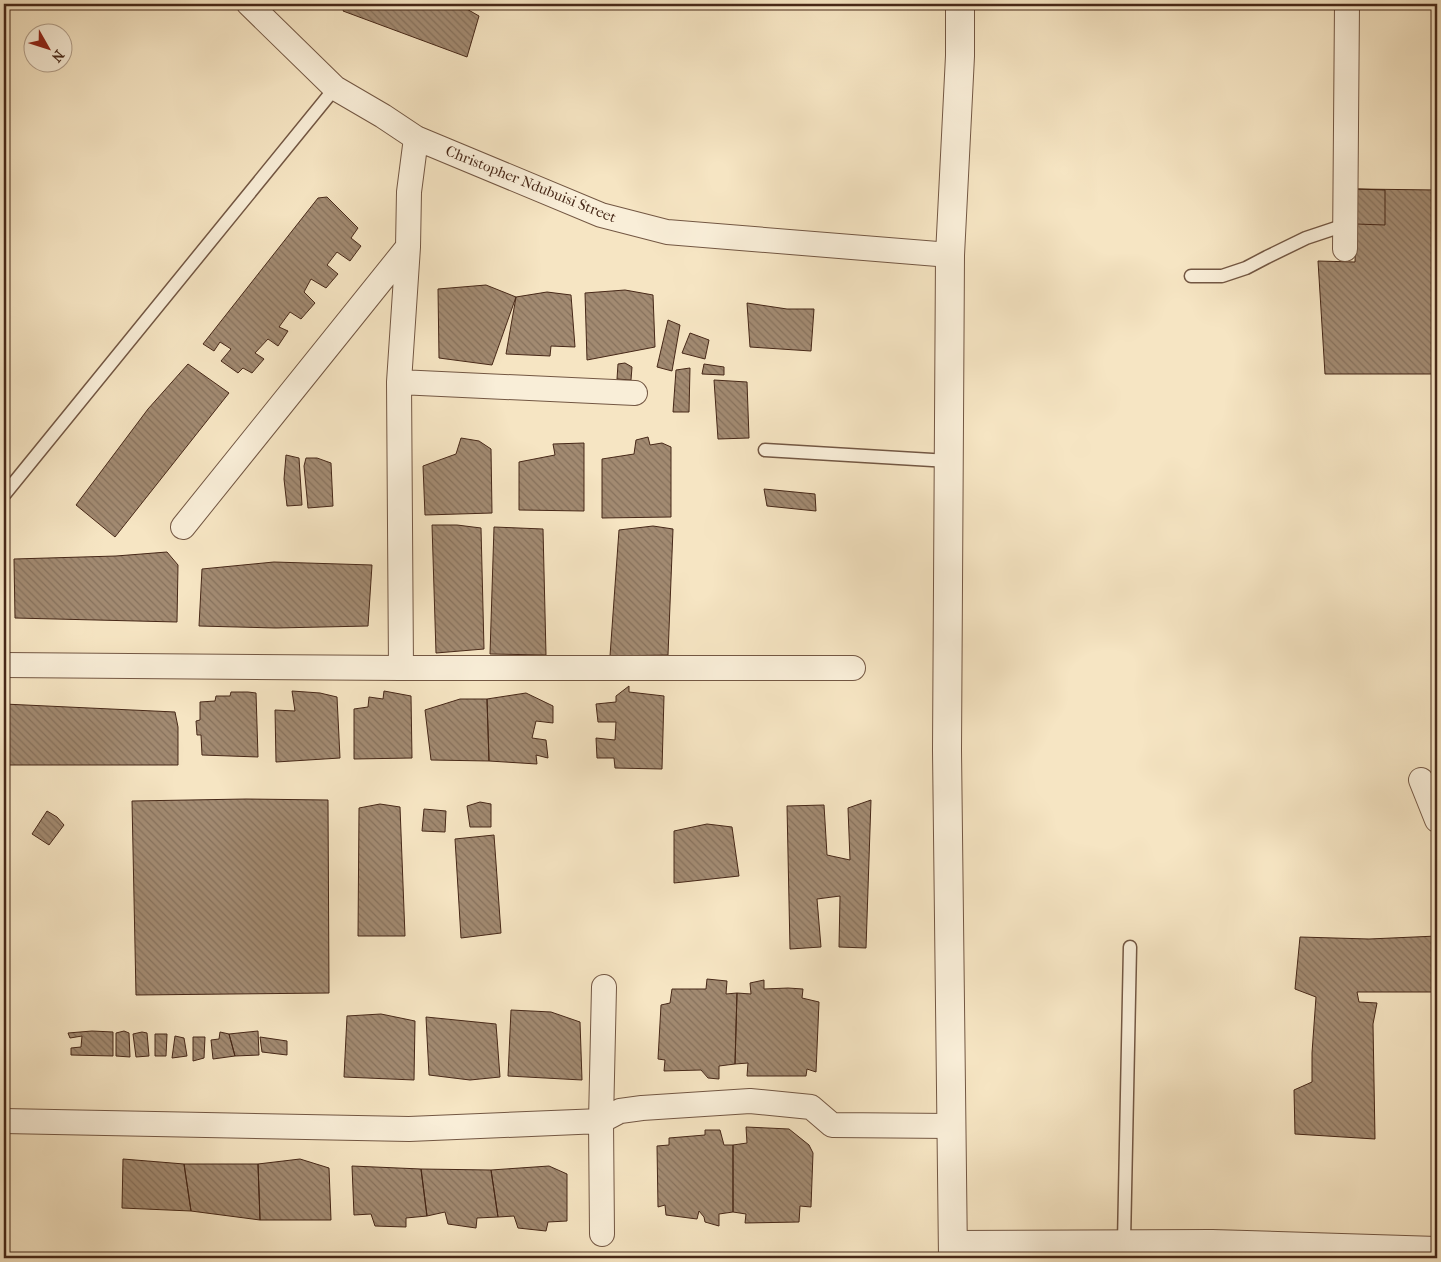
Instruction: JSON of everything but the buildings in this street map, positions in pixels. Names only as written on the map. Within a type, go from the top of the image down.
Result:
[{"type":"street","name":"Christopher Ndubuisi Street","points":[[249,4],[335,88],[416,138],[601,215],[667,232],[950,255]]},
{"type":"street","points":[[960,4],[960,56],[950,255],[947,750],[954,1251],[1124,1242],[1211,1250],[1437,1249]]},
{"type":"street","points":[[1345,249],[1348,4]]},
{"type":"street","points":[[401,668],[399,382],[408,247],[409,192],[416,138]]},
{"type":"street","points":[[183,527],[408,247]]},
{"type":"street","points":[[399,382],[635,393]]},
{"type":"street","points":[[4,666],[853,668]]},
{"type":"street","points":[[1421,780],[1437,820]]},
{"type":"street","points":[[602,1234],[601,1121],[604,987]]},
{"type":"street","points":[[4,1120],[409,1129],[601,1121],[620,1111],[642,1108],[750,1101],[811,1106],[832,1125],[952,1126]]},
{"type":"lane","points":[[4,495],[335,88]]},
{"type":"lane","points":[[1191,276],[1222,276],[1246,268],[1306,238],[1345,225]]},
{"type":"lane","points":[[765,450],[949,461]]},
{"type":"lane","points":[[1124,1242],[1130,947]]}]
